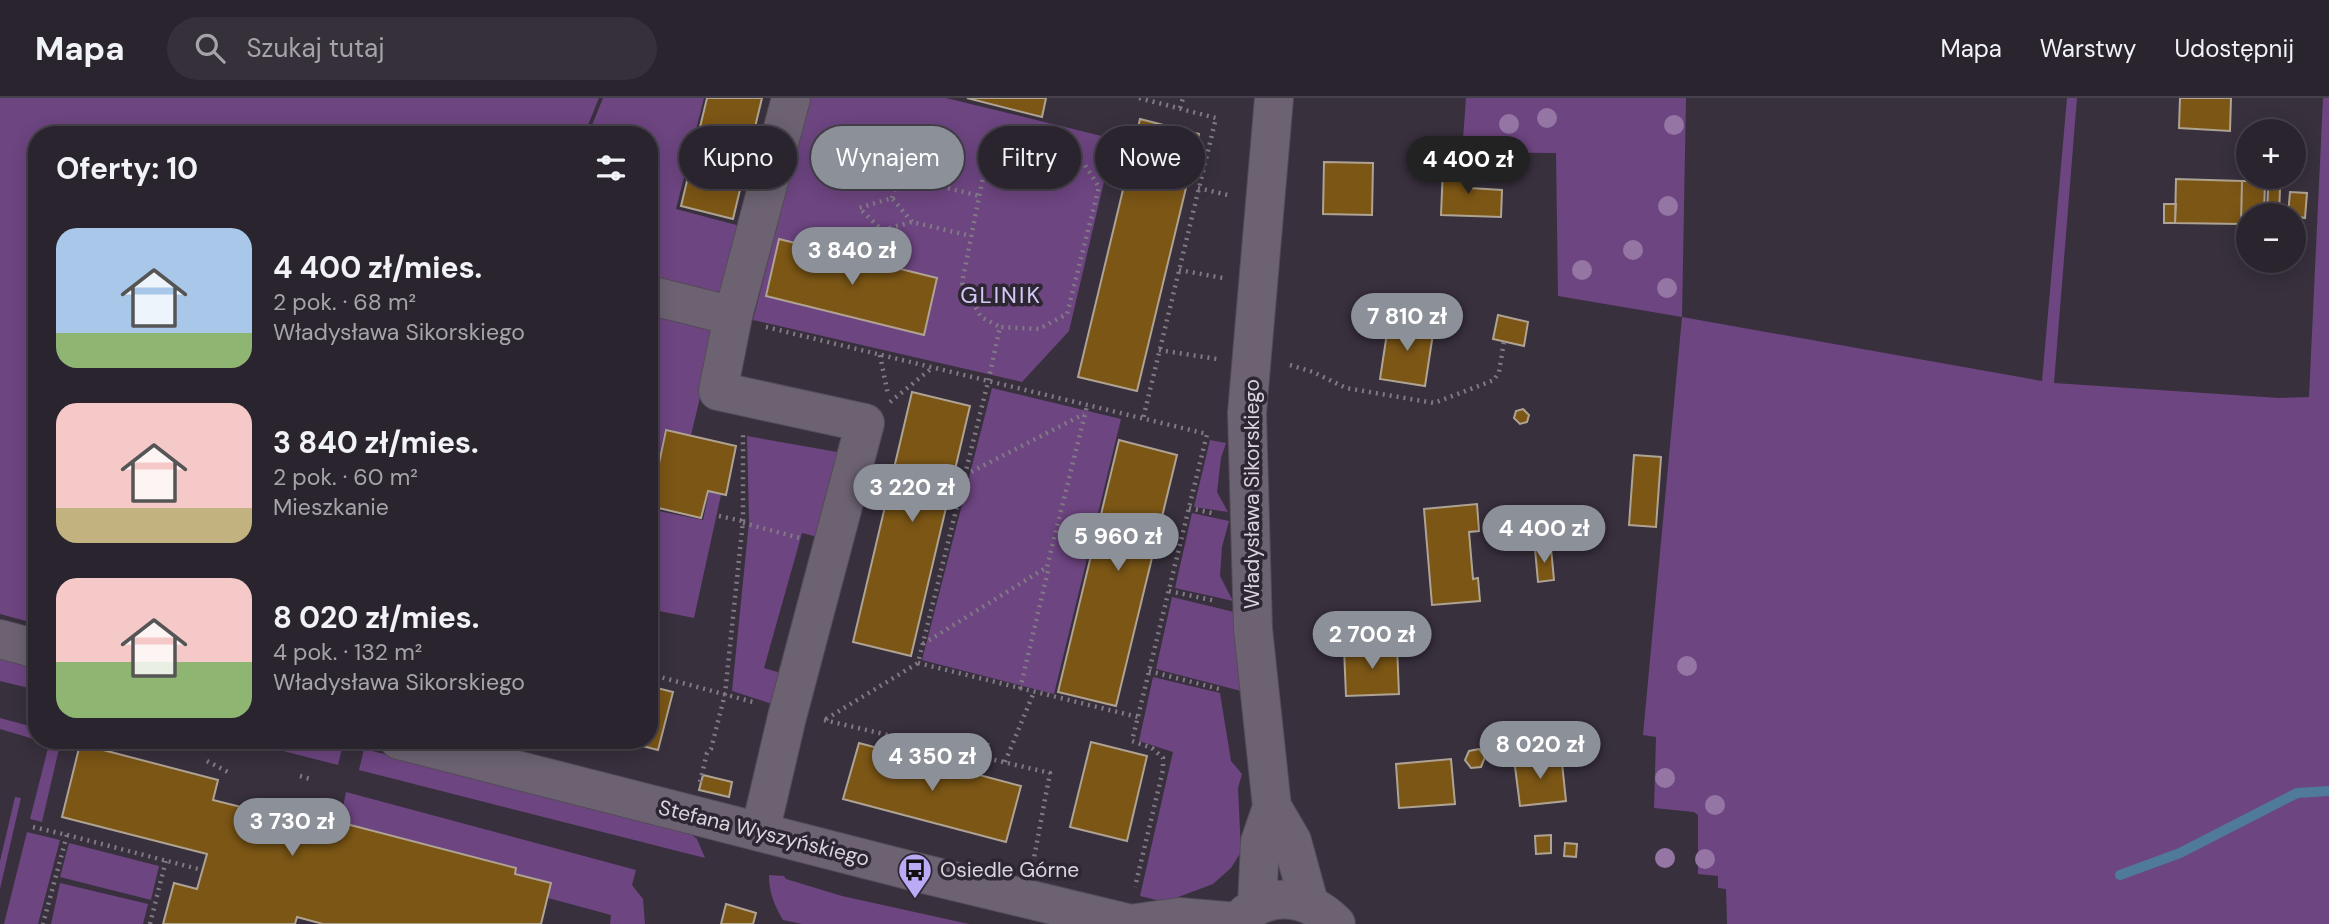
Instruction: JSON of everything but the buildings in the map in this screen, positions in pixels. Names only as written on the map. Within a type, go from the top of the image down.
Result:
[{"type":"street","points":[[760,832],[811,719],[833,546],[865,423],[718,391],[745,320],[791,98]]},
{"type":"street","name":"Władysława Sikorskiego","points":[[1274,98],[1247,413],[1252,609],[1272,807],[1292,841],[1322,914]]},
{"type":"street","points":[[658,297],[745,320]]},
{"type":"street","points":[[0,639],[28,647]]},
{"type":"street","name":"Stefana Wyszyńskiego","points":[[470,749],[760,832],[1131,915],[1243,917],[1273,900],[1292,899],[1322,914]]},
{"type":"street","name":"Władysława Sikorskiego","points":[[1243,917],[1260,842],[1272,807]]},
{"type":"path","points":[[1139,98],[1216,118],[1143,419]]},
{"type":"path","points":[[1180,108],[1183,98]]},
{"type":"path","points":[[1018,145],[1083,162],[1099,187],[1067,314],[1040,329],[1000,327],[981,317],[961,283],[971,236],[985,167],[1018,145]]},
{"type":"path","points":[[800,152],[811,155]]},
{"type":"path","points":[[892,198],[895,189]]},
{"type":"path","points":[[951,189],[979,196]]},
{"type":"path","points":[[892,198],[912,222]]},
{"type":"path","points":[[892,198],[859,208],[882,230],[912,222],[971,236]]},
{"type":"path","points":[[1179,270],[1258,285]]},
{"type":"path","points":[[745,320],[1207,434],[1132,741],[1152,748],[1163,758],[1163,770],[1131,915]]},
{"type":"path","points":[[918,663],[1000,327]]},
{"type":"path","points":[[1290,365],[1313,372],[1346,388],[1434,403],[1494,380],[1499,372],[1504,341]]},
{"type":"path","points":[[1159,351],[1251,365]]},
{"type":"path","points":[[890,402],[932,368]]},
{"type":"path","points":[[697,791],[725,694],[743,522],[743,396]]},
{"type":"path","points":[[1020,689],[1048,570],[1046,567],[1087,405]]},
{"type":"path","points":[[965,475],[1085,413]]},
{"type":"path","points":[[719,516],[833,546]]},
{"type":"path","points":[[922,644],[1046,567]]},
{"type":"path","points":[[1169,591],[1252,609]]},
{"type":"path","points":[[811,719],[918,663],[1138,717]]},
{"type":"path","points":[[1149,671],[1260,700]]},
{"type":"path","points":[[658,676],[811,719],[1050,773],[1031,874]]},
{"type":"path","points":[[1005,762],[1034,692]]},
{"type":"path","points":[[985,758],[988,743]]},
{"type":"path","points":[[207,761],[230,772]]},
{"type":"path","points":[[300,776],[310,779]]},
{"type":"path","points":[[33,827],[202,870]]},
{"type":"path","points":[[43,924],[67,835]]},
{"type":"path","points":[[150,924],[166,860]]},
{"type":"shaded area","points":[[0,98],[599,98],[588,126],[28,126],[28,622],[0,614]]},
{"type":"shaded area","points":[[603,98],[704,98],[697,126],[679,126],[681,189],[676,209],[744,227],[726,297],[658,279],[658,126],[592,126]]},
{"type":"shaded area","points":[[810,98],[946,98],[1061,126],[978,126],[978,189],[1081,189],[1081,131],[1095,134],[1095,189],[1102,189],[1069,331],[1022,382],[753,320],[787,189],[797,189],[797,149]]},
{"type":"shaded area","points":[[1466,98],[1686,98],[1682,317],[1558,296],[1556,153],[1462,152]]},
{"type":"shaded area","points":[[2067,98],[2077,98],[2054,383],[2279,398],[2309,397],[2323,98],[2329,98],[2329,924],[1727,924],[1726,889],[1718,888],[1718,876],[1698,874],[1698,815],[1694,812],[1654,808],[1656,737],[1643,735],[1682,317],[2042,381]]},
{"type":"shaded area","points":[[658,315],[717,327],[691,435],[665,429],[658,460]]},
{"type":"shaded area","points":[[992,388],[1121,419],[1054,694],[922,660]]},
{"type":"shaded area","points":[[747,436],[843,453],[833,541],[802,533],[764,668],[798,678],[788,709],[732,691],[749,522]]},
{"type":"shaded area","points":[[1210,440],[1226,443],[1221,458],[1217,492],[1228,512],[1194,507]]},
{"type":"shaded area","points":[[709,492],[721,495],[694,618],[658,611],[658,511],[703,520]]},
{"type":"shaded area","points":[[1192,513],[1229,521],[1222,547],[1220,576],[1233,601],[1175,588]]},
{"type":"shaded area","points":[[1172,597],[1234,612],[1241,691],[1156,669]]},
{"type":"shaded area","points":[[0,657],[28,664],[28,688],[0,681]]},
{"type":"shaded area","points":[[1153,677],[1220,693],[1231,761],[1242,774],[1238,788],[1241,852],[1231,868],[1213,884],[1165,902],[1140,896],[1173,752],[1139,741]]},
{"type":"shaded area","points":[[0,718],[28,726],[28,737],[0,729]]},
{"type":"shaded area","points":[[48,749],[59,749],[42,822],[30,819]]},
{"type":"shaded area","points":[[275,749],[342,749],[338,765]]},
{"type":"shaded area","points":[[364,749],[686,830],[697,839],[705,858],[359,770]]},
{"type":"shaded area","points":[[346,792],[636,870],[632,885],[643,899],[645,924],[610,924],[611,915],[548,898],[551,883],[515,874],[516,868],[340,822]]},
{"type":"shaded area","points":[[15,797],[21,798],[0,889],[0,861]]},
{"type":"shaded area","points":[[27,832],[60,840],[38,924],[4,924]]},
{"type":"shaded area","points":[[69,843],[159,866],[151,900],[60,877]]},
{"type":"shaded area","points":[[769,875],[784,876],[786,879],[842,896],[969,924],[802,924],[783,920],[773,898]]},
{"type":"shaded area","points":[[60,883],[148,904],[143,924],[51,924]]},
{"type":"waterway","points":[[2120,875],[2180,853],[2297,793],[2329,791]]},
{"type":"place","name":"Osiedle Górne","points":[[915,900]]},
{"type":"district","name":"GLINIK","points":[[1001,295]]}]
